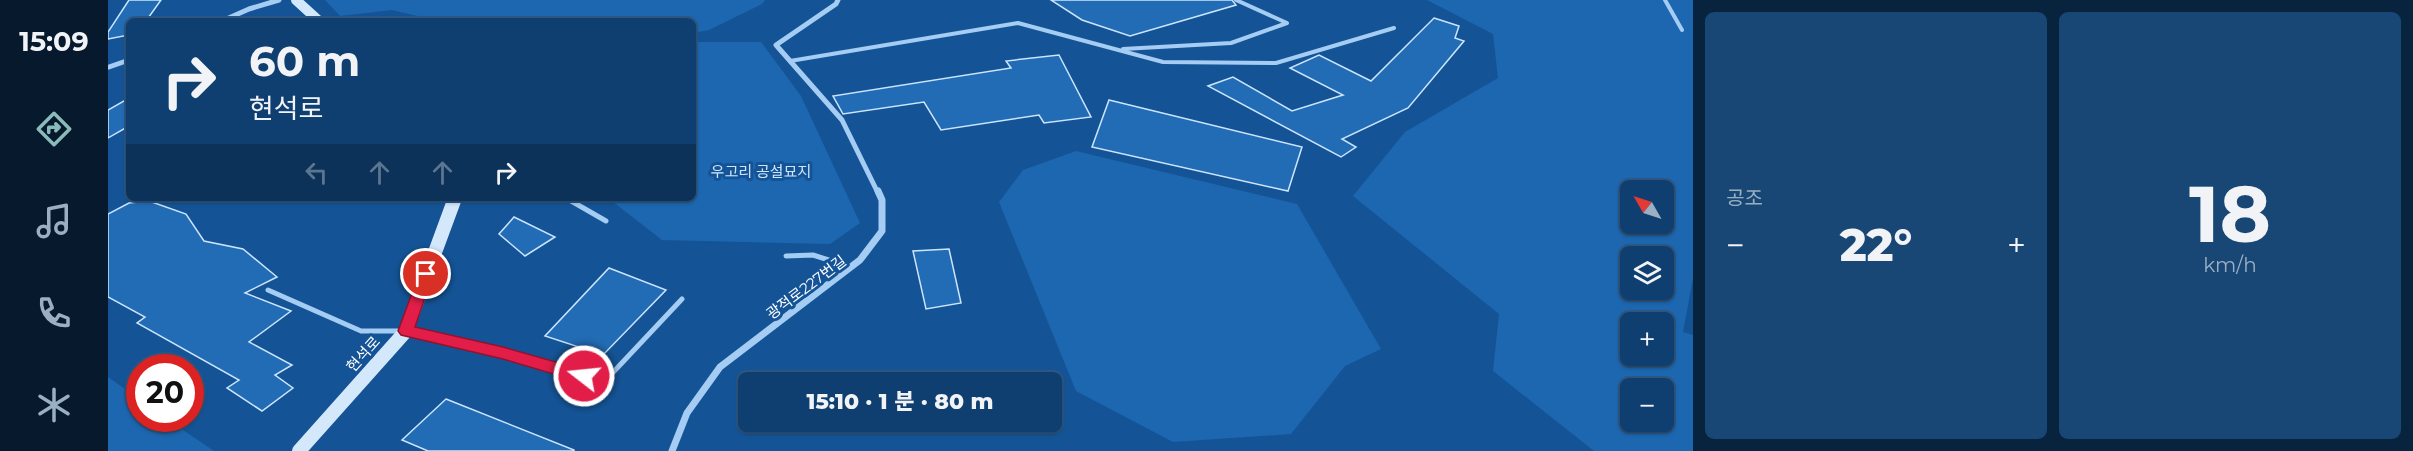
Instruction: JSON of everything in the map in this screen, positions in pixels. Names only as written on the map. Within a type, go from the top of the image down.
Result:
[{"type":"street","points":[[229,18],[279,0]]},
{"type":"street","points":[[296,0],[316,18]]},
{"type":"street","name":"광적로227번길","points":[[672,451],[687,413],[720,367],[860,260],[882,231],[882,200],[842,120],[776,45],[836,4],[838,0]]},
{"type":"street","points":[[110,67],[126,61]]},
{"type":"street","name":"현석로","points":[[299,451],[406,331],[454,201]]},
{"type":"lane","points":[[1118,50],[1231,44],[1287,23],[1236,0]]},
{"type":"lane","points":[[1665,0],[1682,30]]},
{"type":"lane","points":[[790,61],[1018,23],[1163,62],[1276,63],[1394,28]]},
{"type":"lane","points":[[571,201],[606,221]]},
{"type":"lane","points":[[786,256],[813,255],[851,267]]},
{"type":"lane","points":[[268,290],[361,331],[406,331],[503,353],[604,382],[682,299]]},
{"type":"green space","points":[[325,0],[765,0],[762,4],[709,30],[696,32],[696,18],[425,18],[392,10],[340,16]]},
{"type":"green space","points":[[1427,0],[1693,0],[1693,278],[1683,332],[1693,335],[1693,451],[1594,451],[1493,371],[1499,314],[1353,196],[1405,132],[1498,78],[1493,34]]},
{"type":"green space","name":"우고리 공설묘지","points":[[696,42],[761,42],[801,96],[860,223],[830,244],[662,240],[612,201],[696,201]]},
{"type":"green space","points":[[1076,151],[1297,204],[1381,349],[1345,366],[1291,434],[1173,442],[1076,391],[999,202],[1023,170]]},
{"type":"green space","points":[[108,377],[126,390],[126,432],[186,432],[214,451],[108,451]]},
{"type":"building","points":[[129,0],[161,0],[148,18],[126,18],[126,36],[108,39],[108,32]]},
{"type":"building","points":[[1051,0],[1232,0],[1236,5],[1130,36],[1082,20]]},
{"type":"building","points":[[1434,18],[1459,26],[1455,38],[1464,41],[1408,108],[1342,139],[1356,147],[1341,157],[1208,86],[1233,77],[1292,111],[1343,95],[1290,68],[1319,55],[1371,81]]},
{"type":"building","points":[[1059,55],[1091,117],[1044,123],[1039,115],[941,130],[924,102],[843,114],[833,96],[1011,68],[1006,61]]},
{"type":"building","points":[[126,100],[126,128],[108,138],[108,110]]},
{"type":"building","points":[[1109,100],[1302,147],[1288,191],[1092,147]]},
{"type":"building","points":[[149,201],[186,214],[204,241],[243,249],[277,277],[245,293],[291,311],[249,342],[292,365],[275,375],[293,388],[262,411],[227,388],[239,380],[204,360],[204,354],[192,354],[137,323],[145,317],[108,297],[108,214],[129,203]]},
{"type":"building","points":[[514,217],[555,237],[525,256],[499,234]]},
{"type":"building","points":[[949,249],[961,303],[926,309],[913,251]]},
{"type":"building","points":[[609,268],[666,290],[603,355],[545,336]]},
{"type":"building","points":[[446,399],[574,451],[428,451],[402,440]]},
{"type":"route","points":[[426,274],[406,331],[503,353],[584,376]]}]
